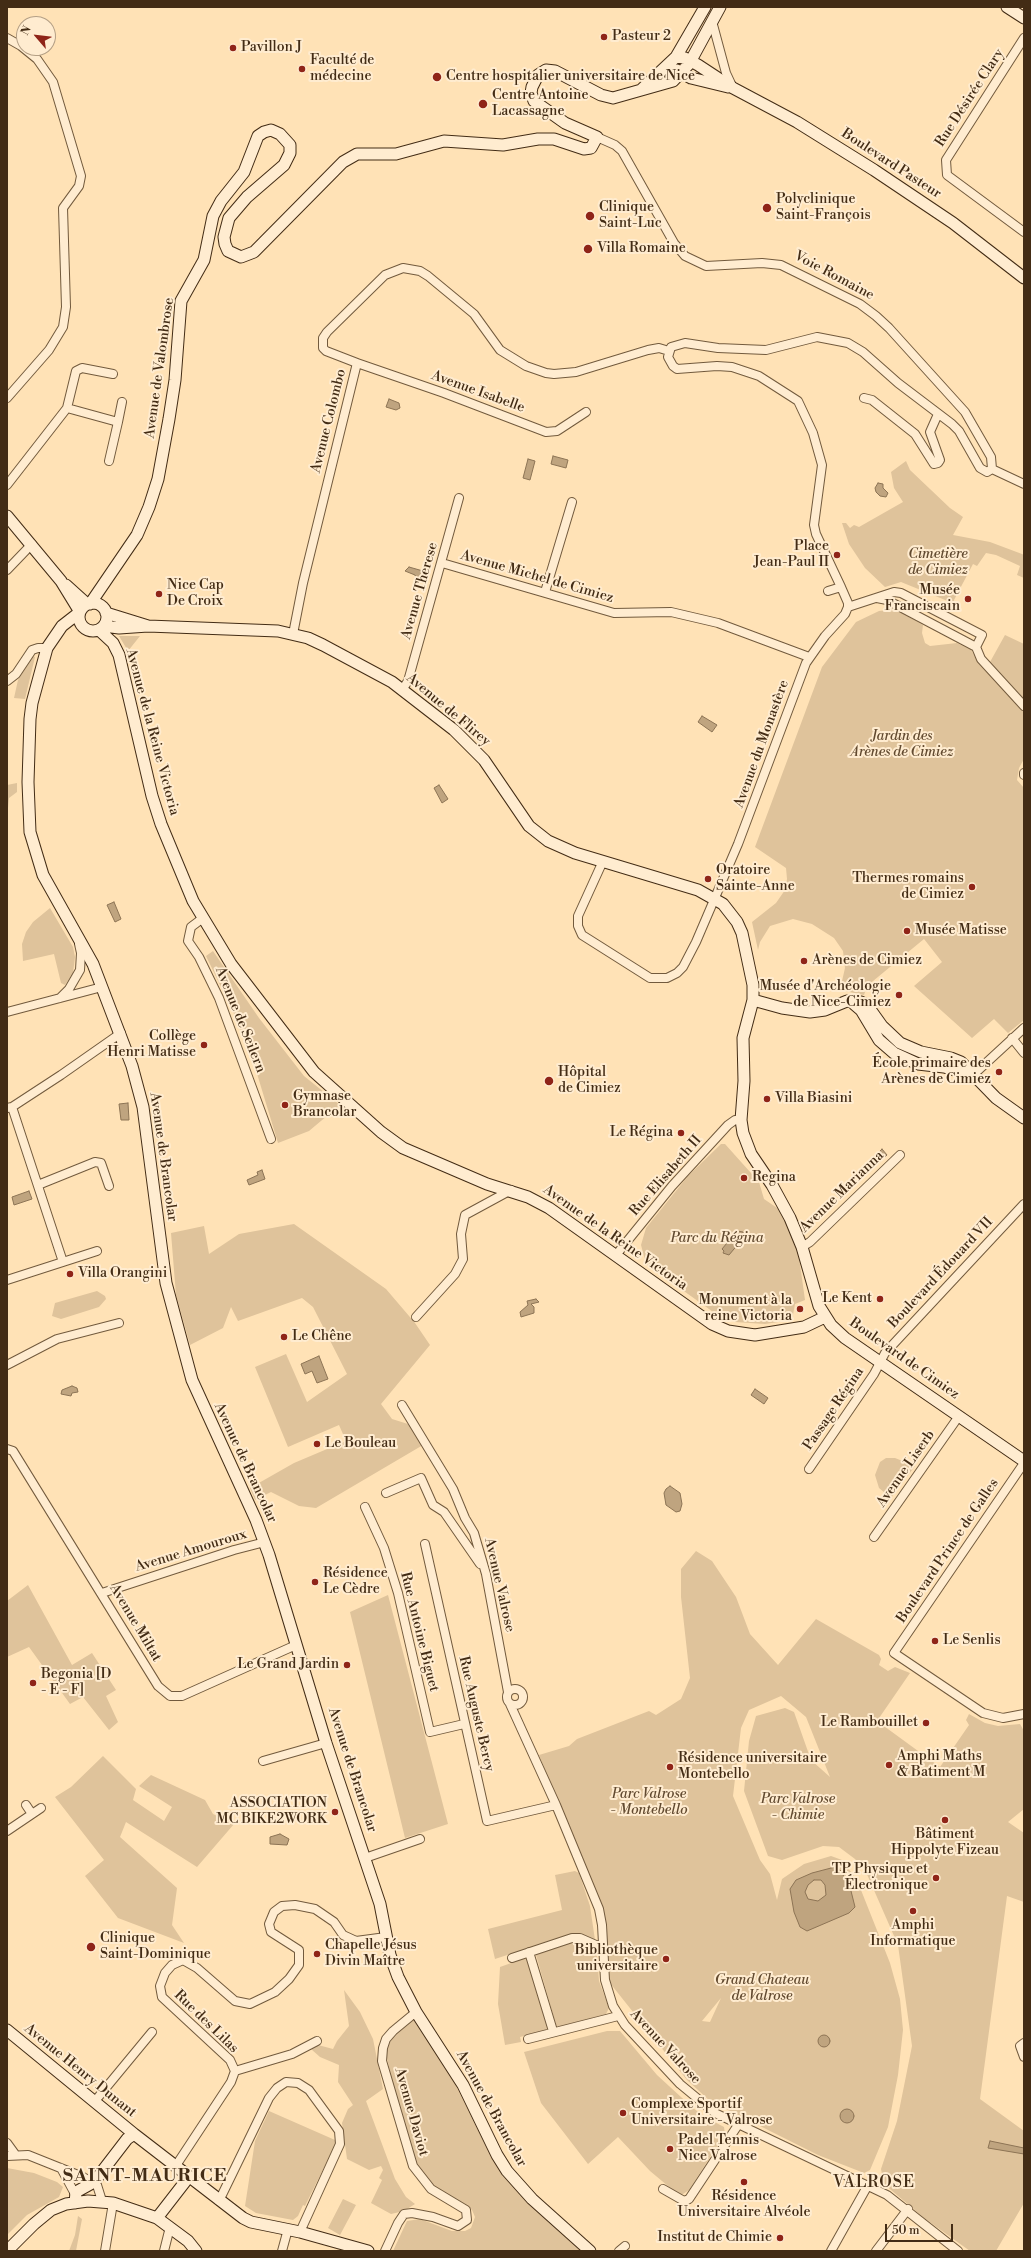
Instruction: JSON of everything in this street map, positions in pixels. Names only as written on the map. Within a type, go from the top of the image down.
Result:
[{"type":"street","name":"Voie Romaine","points":[[640,90],[675,59],[705,7]]},
{"type":"street","name":"Voie Romaine","points":[[720,7],[691,60],[682,74],[673,82],[640,90],[624,96],[608,97],[555,70],[546,70],[538,75],[532,84],[531,93],[536,103],[564,123],[615,145],[622,151],[674,243],[685,256],[706,266],[766,263],[781,265],[860,304],[876,316],[889,328],[965,412],[991,457],[992,469]]},
{"type":"street","points":[[1007,7],[1024,18]]},
{"type":"street","points":[[712,21],[726,73],[733,88]]},
{"type":"street","points":[[7,38],[21,46],[37,59],[53,82],[81,176],[79,186],[63,208],[66,307],[62,327],[49,350],[7,398]]},
{"type":"street","name":"Rue Désirée Clary","points":[[1024,38],[946,160],[946,175],[1024,232]]},
{"type":"street","name":"Boulevard Pasteur","points":[[675,59],[691,60],[733,88],[797,122],[874,170],[952,223],[1024,278]]},
{"type":"street","points":[[675,59],[675,68],[682,74]]},
{"type":"street","name":"Boulevard Pasteur","points":[[682,74],[701,81],[733,88]]},
{"type":"street","name":"Avenue de Valombrose","points":[[86,607],[143,525],[158,479],[175,380],[181,301],[204,260],[213,216],[221,201],[244,172],[258,136],[271,130],[280,134],[290,145],[290,153],[284,165],[247,197],[229,218],[225,233],[225,244],[234,255],[241,257],[254,252],[343,162],[357,154],[396,154],[444,141],[503,145],[538,139],[554,139],[586,150],[592,147],[597,137]]},
{"type":"street","name":"Avenue Colombo","points":[[293,634],[305,575],[357,363],[326,351],[323,348],[323,338],[327,332],[378,281],[395,270],[403,268],[420,271],[474,314],[500,350],[526,366],[554,374],[564,374],[593,368],[648,350],[659,348],[669,351]]},
{"type":"street","points":[[976,647],[982,635],[911,598],[894,592],[848,608],[848,603],[816,534],[814,525],[822,465],[813,433],[798,401],[759,376],[732,367],[717,366],[677,369],[670,362],[669,351],[674,344],[679,343],[718,348],[766,350],[817,337],[841,340],[854,345],[898,383],[958,431],[980,468],[987,472],[992,469],[1024,484]]},
{"type":"street","name":"Avenue Isabelle","points":[[357,363],[444,393],[546,432],[557,431],[586,412]]},
{"type":"street","points":[[7,485],[67,408],[76,372],[82,368],[113,374]]},
{"type":"street","points":[[864,398],[872,400],[916,434],[930,461],[934,464],[938,463],[940,460],[930,432],[938,414]]},
{"type":"street","points":[[109,461],[122,402]]},
{"type":"street","points":[[67,408],[118,422]]},
{"type":"street","name":"Avenue Therese","points":[[402,690],[408,681],[442,564],[459,498]]},
{"type":"street","points":[[545,592],[572,502]]},
{"type":"street","points":[[7,516],[32,544],[61,581],[86,607]]},
{"type":"street","points":[[7,570],[32,544]]},
{"type":"street","name":"Avenue Michel de Cimiez","points":[[442,564],[545,592],[614,613],[671,612],[718,623],[809,658]]},
{"type":"street","points":[[86,607],[80,624],[87,630],[101,628],[106,620],[105,579]]},
{"type":"street","points":[[828,591],[841,587]]},
{"type":"street","points":[[877,598],[887,600],[976,647],[981,659],[1024,706]]},
{"type":"street","points":[[86,607],[98,604],[105,610]]},
{"type":"street","name":"Avenue de Brancolar","points":[[86,607],[66,622],[47,648],[41,666],[30,719],[28,822],[43,875],[77,936],[102,988],[121,1033],[143,1107],[165,1277],[188,1366],[201,1404],[229,1460],[265,1542],[326,1743],[380,1904],[392,1964],[416,2012],[463,2085],[497,2155],[507,2171],[532,2199],[590,2251]]},
{"type":"street","name":"Avenue du Monastère","points":[[603,861],[578,916],[578,926],[582,935],[650,978],[667,978],[677,973],[683,967],[747,824],[809,658],[825,636],[845,614],[848,608]]},
{"type":"street","name":"Avenue de Flirey","points":[[105,610],[148,626]]},
{"type":"street","name":"Avenue de Brancolar","points":[[54,638],[80,624]]},
{"type":"street","name":"Avenue de Flirey","points":[[101,628],[134,629],[148,626],[257,630],[293,634],[308,638],[370,669],[402,690],[474,749],[484,760],[521,816],[538,833],[560,847],[698,890],[714,898]]},
{"type":"street","name":"Avenue de la Reine Victoria","points":[[101,628],[113,643],[119,655],[152,796],[180,873],[203,918],[232,964],[303,1060],[381,1132],[416,1155],[487,1184],[511,1190],[548,1208],[712,1324],[728,1331],[755,1335],[804,1327],[825,1317]]},
{"type":"street","points":[[7,681],[16,674],[32,650],[47,648]]},
{"type":"street","name":"Boulevard de Cimiez","points":[[714,898],[730,912],[742,933],[753,985],[753,1000],[743,1038],[744,1081],[741,1120],[746,1143],[778,1193],[802,1247],[816,1295],[825,1317],[845,1338],[1024,1462]]},
{"type":"street","name":"Avenue de Seilern","points":[[203,918],[191,928],[188,940],[199,957],[219,998],[271,1139]]},
{"type":"street","points":[[60,999],[69,989],[80,970],[81,953],[77,936]]},
{"type":"street","points":[[7,1012],[102,988]]},
{"type":"street","points":[[753,1000],[782,1008],[810,1012],[825,1010],[847,1001],[854,1000],[867,1005],[882,1026],[900,1043],[921,1052],[951,1058],[961,1062],[996,1098],[1022,1115]]},
{"type":"street","points":[[973,1075],[1024,1028]]},
{"type":"street","points":[[63,1262],[38,1185],[10,1108],[121,1033]]},
{"type":"street","points":[[1012,1038],[1024,1053]]},
{"type":"street","name":"Rue Elisabeth II","points":[[616,1255],[672,1186],[728,1125],[736,1120],[741,1120]]},
{"type":"street","name":"Avenue Marianna","points":[[802,1247],[810,1242],[900,1155]]},
{"type":"street","points":[[38,1185],[95,1162],[101,1163],[109,1186]]},
{"type":"street","points":[[416,1317],[455,1274],[463,1259],[461,1234],[465,1215],[511,1190]]},
{"type":"street","name":"Boulevard Édouard VII","points":[[880,1362],[885,1353],[915,1319],[1024,1204]]},
{"type":"street","points":[[7,1280],[97,1251]]},
{"type":"street","points":[[7,1365],[57,1339],[119,1323]]},
{"type":"street","name":"Passage Régina","points":[[809,1469],[880,1362]]},
{"type":"street","name":"Avenue Valrose","points":[[402,1405],[453,1489],[465,1518],[474,1533],[486,1574],[508,1692],[507,1700],[556,1805],[599,1909],[605,1980],[618,2016],[697,2099],[715,2113],[868,2185],[908,2209],[958,2251]]},
{"type":"street","name":"Avenue Liserb","points":[[874,1537],[959,1416]]},
{"type":"street","name":"Avenue Miltat","points":[[7,1449],[13,1451],[102,1592],[158,1686],[170,1696],[182,1696],[296,1645]]},
{"type":"street","name":"Boulevard Prince de Galles","points":[[1024,1462],[894,1653],[983,1713],[1003,1718],[1024,1714]]},
{"type":"street","points":[[386,1493],[421,1478],[433,1505],[444,1512],[467,1542],[486,1574]]},
{"type":"street","name":"Rue Antoine Biguet","points":[[365,1507],[384,1548],[398,1593],[430,1732],[464,1724]]},
{"type":"street","name":"Avenue Amouroux","points":[[102,1592],[219,1554],[265,1542]]},
{"type":"street","name":"Rue Auguste Bercy","points":[[425,1544],[464,1724],[487,1821],[556,1805]]},
{"type":"street","points":[[508,1692],[515,1689],[520,1691],[523,1696],[522,1701],[518,1705],[510,1704]]},
{"type":"street","points":[[263,1761],[326,1743]]},
{"type":"street","points":[[26,1805],[32,1814]]},
{"type":"street","points":[[7,1832],[41,1808]]},
{"type":"street","points":[[365,1858],[420,1839]]},
{"type":"street","name":"Rue des Lilas","points":[[175,2167],[231,2082],[235,2071],[230,2060],[162,1997],[160,1986],[164,1973],[172,1965],[183,1960],[197,1968],[235,2001],[250,2004],[275,1992],[289,1979],[299,1965],[299,1950],[271,1932],[269,1924],[274,1912],[282,1906],[295,1905],[315,1909],[334,1922],[343,1935],[356,1941],[386,1937]]},
{"type":"street","points":[[512,1958],[572,1938],[580,1938],[603,1946]]},
{"type":"street","points":[[529,1952],[553,2031]]},
{"type":"street","name":"Avenue Daviot","points":[[385,2251],[398,2223],[404,2214],[412,2213],[433,2217],[458,2226],[466,2220],[466,2210],[431,2189],[413,2166],[382,2061],[382,2048],[386,2039],[393,2030],[416,2012]]},
{"type":"street","points":[[528,2039],[553,2031],[618,2016]]},
{"type":"street","name":"Avenue Henry Dunant","points":[[7,2030],[188,2178],[218,2201],[251,2222],[288,2229],[368,2251]]},
{"type":"street","points":[[95,2101],[152,2032]]},
{"type":"street","name":"Rue des Lilas","points":[[235,2071],[292,2054],[317,2041]]},
{"type":"street","points":[[1024,2043],[1020,2046],[1024,2057]]},
{"type":"street","points":[[218,2201],[270,2098],[277,2088],[286,2082],[298,2083],[309,2090],[338,2131],[340,2144],[300,2232]]},
{"type":"street","points":[[663,2189],[684,2201],[689,2199],[738,2125]]},
{"type":"street","points":[[10,2250],[43,2216],[75,2198],[94,2182],[127,2139],[134,2134]]},
{"type":"street","points":[[7,2143],[11,2155],[39,2159],[94,2182],[107,2202],[105,2251]]},
{"type":"street","points":[[60,2168],[75,2198]]},
{"type":"street","points":[[158,2218],[188,2178]]},
{"type":"street","points":[[831,2251],[868,2185]]},
{"type":"street","points":[[75,2198],[107,2202],[158,2218],[188,2241],[196,2251]]},
{"type":"street","points":[[876,2251],[908,2209]]},
{"type":"street","points":[[164,2251],[170,2227]]},
{"type":"street","points":[[282,2251],[288,2229]]},
{"type":"green space","name":"Cimetière de Cimiez","points":[[906,461],[910,470],[950,508],[963,517],[953,535],[990,542],[1024,555],[1024,578],[1017,575],[1020,566],[996,555],[986,553],[977,566],[973,564],[954,600],[955,604],[901,582],[885,587],[865,568],[849,544],[842,523],[846,523],[850,528],[854,525],[859,527],[903,502],[894,488],[891,472]]},
{"type":"green space","name":"Jardin des Arènes de Cimiez","points":[[895,609],[923,625],[922,633],[925,643],[930,646],[957,643],[971,650],[979,664],[1024,712],[1024,759],[1019,768],[1017,780],[1024,788],[1024,1020],[1008,1033],[994,1019],[972,1038],[914,986],[942,962],[924,939],[867,986],[864,995],[840,990],[845,968],[843,951],[834,938],[812,924],[793,919],[770,926],[760,942],[758,950],[752,922],[776,903],[785,890],[787,879],[786,868],[755,847],[822,667],[856,622],[879,611]]},
{"type":"green space","points":[[1005,635],[1024,644],[1024,699],[990,662]]},
{"type":"green space","points":[[119,636],[140,636],[128,651]]},
{"type":"green space","points":[[33,656],[35,657],[25,699],[14,698],[18,680]]},
{"type":"green space","points":[[17,783],[17,792],[9,798],[7,818],[7,785]]},
{"type":"green space","points":[[50,908],[73,947],[75,957],[73,973],[65,985],[61,983],[54,954],[23,961],[22,944],[26,932],[33,922]]},
{"type":"green space","points":[[213,951],[259,1018],[304,1076],[340,1105],[309,1131],[278,1143],[255,1067],[235,1016],[206,956]]},
{"type":"green space","name":"Parc du Régina","points":[[721,1144],[725,1144],[759,1182],[764,1199],[783,1212],[798,1250],[805,1300],[795,1304],[792,1320],[765,1324],[735,1322],[716,1314],[646,1264],[641,1245],[646,1228],[688,1176]]},
{"type":"green space","points":[[294,1224],[386,1289],[415,1323],[430,1345],[381,1404],[392,1419],[408,1424],[423,1445],[316,1508],[299,1506],[271,1492],[255,1500],[250,1488],[294,1463],[346,1441],[339,1425],[288,1447],[255,1367],[286,1354],[307,1402],[347,1374],[313,1307],[302,1298],[238,1321],[231,1307],[223,1328],[190,1345],[176,1295],[171,1233],[204,1226],[209,1254],[239,1234]]},
{"type":"green space","points":[[97,1291],[105,1296],[106,1299],[99,1307],[61,1319],[52,1316],[55,1303]]},
{"type":"green space","points":[[886,1458],[895,1458],[915,1466],[891,1498],[879,1488],[875,1475],[880,1462]]},
{"type":"green space","points":[[696,1551],[712,1561],[736,1597],[750,1634],[778,1665],[816,1619],[879,1655],[881,1659],[879,1665],[888,1671],[895,1667],[910,1673],[877,1721],[940,1767],[969,1725],[966,1720],[969,1714],[985,1723],[998,1726],[1020,1724],[1024,1731],[1024,1809],[1008,1822],[1024,1833],[1024,1902],[1007,1896],[980,2099],[1024,2131],[1024,2203],[996,2251],[970,2251],[924,2218],[884,2184],[881,2169],[897,2121],[912,2046],[898,1945],[866,1872],[855,1859],[839,1847],[823,1846],[782,1860],[768,1856],[744,1791],[749,1741],[756,1716],[785,1708],[794,1712],[811,1760],[830,1777],[806,1717],[781,1696],[749,1710],[741,1728],[733,1796],[760,1860],[770,1874],[777,1900],[782,1879],[804,1864],[831,1856],[842,1860],[857,1880],[890,1963],[900,1999],[903,2030],[898,2075],[888,2127],[870,2170],[864,2173],[818,2155],[710,2101],[687,2080],[610,1983],[602,1911],[539,1755],[569,1746],[577,1739],[649,1711],[656,1715],[681,1699],[690,1678],[681,1597],[681,1569]],"holes":[[[721,1998],[710,2022],[702,2021]]]},
{"type":"green space","points":[[28,1585],[72,1665],[92,1653],[116,1690],[106,1696],[118,1722],[109,1730],[83,1697],[70,1704],[29,1647],[7,1657],[7,1601]]},
{"type":"green space","points":[[388,1595],[448,1824],[405,1838],[350,1612]]},
{"type":"green space","points":[[103,1756],[136,1789],[133,1800],[164,1821],[172,1807],[139,1786],[151,1775],[205,1800],[213,1814],[234,1824],[197,1867],[126,1822],[120,1837],[177,1888],[172,1925],[184,1943],[118,1918],[85,1876],[104,1860],[55,1797],[71,1787]]},
{"type":"green space","points":[[575,1871],[579,1873],[590,1906],[595,1940],[592,1941],[582,1934],[574,1933],[495,1959],[488,1929],[562,1910],[555,1875]]},
{"type":"green space","points":[[577,1940],[590,1947],[597,1955],[599,1981],[609,2008],[606,2014],[558,2027],[556,2025],[536,1955]]},
{"type":"green space","points":[[528,1957],[548,2027],[546,2030],[520,2037],[521,2042],[505,2045],[498,2004],[500,1967]]},
{"type":"green space","points":[[344,1990],[360,2012],[373,2039],[383,2089],[366,2101],[395,2179],[406,2197],[415,2204],[404,2211],[391,2214],[371,2203],[382,2180],[379,2178],[383,2170],[381,2166],[369,2170],[347,2159],[342,2123],[348,2109],[353,2105],[338,2082],[339,2065],[320,2057],[311,2049],[318,2045],[333,2049],[337,2041],[349,2026]]},
{"type":"green space","points":[[408,2020],[414,2020],[455,2084],[489,2152],[506,2179],[561,2233],[582,2251],[393,2251],[407,2221],[420,2219],[452,2231],[465,2231],[471,2228],[475,2217],[472,2210],[465,2204],[431,2185],[417,2169],[399,2113],[385,2049],[388,2041]]},
{"type":"green space","name":"Complexe Sportif Universitaire - Valrose","points":[[607,2031],[620,2031],[657,2075],[693,2108],[705,2117],[724,2127],[725,2134],[689,2190],[680,2196],[650,2171],[618,2137],[588,2164],[541,2103],[524,2052]]},
{"type":"green space","points":[[269,2111],[335,2140],[335,2145],[305,2206],[303,2205],[298,2216],[293,2220],[256,2213],[245,2206],[255,2141]]},
{"type":"green space","points":[[7,2168],[34,2173],[57,2182],[63,2187],[59,2197],[27,2215],[7,2235]]},
{"type":"green space","points":[[343,2199],[356,2205],[340,2235],[328,2228]]},
{"type":"green space","points":[[78,2216],[82,2219],[76,2251],[69,2251],[75,2235]]},
{"type":"shaded area","points":[[389,399],[399,403],[400,408],[396,410],[386,407]]},
{"type":"shaded area","points":[[553,456],[568,460],[566,468],[551,464]]},
{"type":"shaded area","points":[[528,459],[535,461],[530,480],[523,478]]},
{"type":"shaded area","points":[[878,483],[883,484],[883,488],[888,493],[886,497],[880,496],[876,492],[875,488]]},
{"type":"shaded area","points":[[409,567],[423,571],[423,580],[417,581],[415,575],[405,571]]},
{"type":"shaded area","points":[[702,716],[717,725],[712,732],[698,722]]},
{"type":"shaded area","points":[[439,785],[448,799],[442,803],[434,788]]},
{"type":"shaded area","points":[[114,902],[121,919],[115,922],[107,905]]},
{"type":"shaded area","points":[[128,1103],[129,1120],[121,1120],[119,1104]]},
{"type":"shaded area","points":[[882,1149],[887,1155],[878,1164],[873,1158]]},
{"type":"shaded area","points":[[262,1170],[265,1179],[249,1185],[247,1180],[258,1175],[257,1172]]},
{"type":"shaded area","points":[[29,1191],[32,1199],[14,1205],[12,1197]]},
{"type":"shaded area","points":[[737,1231],[743,1232],[744,1237],[729,1255],[723,1253],[724,1251],[722,1249]]},
{"type":"shaded area","points":[[536,1299],[539,1302],[531,1304],[534,1307],[534,1313],[521,1317],[520,1312],[528,1305],[527,1301]]},
{"type":"shaded area","points":[[319,1356],[328,1379],[317,1383],[312,1371],[305,1374],[301,1364]]},
{"type":"shaded area","points":[[72,1386],[77,1388],[78,1392],[72,1393],[71,1396],[61,1394],[62,1390]]},
{"type":"shaded area","points":[[755,1389],[768,1398],[764,1404],[751,1395]]},
{"type":"shaded area","points":[[670,1486],[680,1493],[682,1504],[680,1511],[676,1512],[666,1505],[664,1493]]},
{"type":"shaded area","points":[[280,1834],[289,1839],[287,1845],[270,1844],[270,1837]]},
{"type":"shaded area","points":[[835,1867],[841,1871],[851,1891],[855,1907],[849,1913],[807,1931],[800,1927],[794,1912],[790,1889],[796,1880],[812,1873]],"holes":[[[814,1880],[821,1880],[825,1885],[826,1895],[818,1901],[808,1899],[805,1892],[808,1885]]]},
{"type":"shaded area","points":[[822,2035],[826,2035],[830,2041],[826,2047],[822,2047],[818,2043],[818,2039]]},
{"type":"shaded area","points":[[847,2109],[852,2111],[854,2116],[852,2121],[847,2123],[842,2121],[840,2116],[842,2111]]},
{"type":"shaded area","points":[[990,2141],[1024,2148],[1024,2154],[988,2148]]},
{"type":"place","name":"Pasteur 2","points":[[604,37]]},
{"type":"place","name":"Pavillon J","points":[[233,48]]},
{"type":"place","name":"Faculté de médecine","points":[[302,69]]},
{"type":"place","name":"Centre hospitalier universitaire de Nice","points":[[437,77]]},
{"type":"place","name":"Centre Antoine Lacassagne","points":[[483,104]]},
{"type":"place","name":"Polyclinique Saint-François","points":[[767,208]]},
{"type":"place","name":"Clinique Saint-Luc","points":[[590,216]]},
{"type":"place","name":"Villa Romaine","points":[[588,249]]},
{"type":"place","name":"Place Jean-Paul II","points":[[837,555]]},
{"type":"place","name":"Nice Cap De Croix","points":[[159,594]]},
{"type":"place","name":"Musée Franciscain","points":[[968,599]]},
{"type":"place","name":"Oratoire Sainte-Anne","points":[[708,879]]},
{"type":"place","name":"Thermes romains de Cimiez","points":[[972,887]]},
{"type":"place","name":"Musée Matisse","points":[[907,931]]},
{"type":"place","name":"Arènes de Cimiez","points":[[804,961]]},
{"type":"place","name":"Musée d'Archéologie de Nice-Cimiez","points":[[899,995]]},
{"type":"place","name":"Collège Henri Matisse","points":[[204,1045]]},
{"type":"place","name":"École primaire des Arènes de Cimiez","points":[[999,1072]]},
{"type":"place","name":"Hôpital de Cimiez","points":[[549,1081]]},
{"type":"place","name":"Villa Biasini","points":[[767,1099]]},
{"type":"place","name":"Gymnase Brancolar","points":[[285,1105]]},
{"type":"place","name":"Le Régina","points":[[681,1133]]},
{"type":"place","name":"Regina","points":[[744,1178]]},
{"type":"place","name":"Villa Orangini","points":[[70,1274]]},
{"type":"place","name":"Le Kent","points":[[880,1299]]},
{"type":"place","name":"Monument à la reine Victoria","points":[[800,1309]]},
{"type":"place","name":"Le Chêne","points":[[284,1337]]},
{"type":"place","name":"Le Bouleau","points":[[317,1444]]},
{"type":"place","name":"Résidence Le Cèdre","points":[[315,1582]]},
{"type":"place","name":"Le Senlis","points":[[935,1641]]},
{"type":"place","name":"Le Grand Jardin","points":[[347,1665]]},
{"type":"place","name":"Begonia [D - E - F]","points":[[33,1683]]},
{"type":"place","name":"Le Rambouillet","points":[[926,1723]]},
{"type":"place","name":"Amphi Maths & Batiment M","points":[[889,1765]]},
{"type":"place","name":"Résidence universitaire Montebello","points":[[670,1767]]},
{"type":"place","name":"ASSOCIATION MC BIKE2WORK","points":[[335,1812]]},
{"type":"place","name":"Bâtiment Hippolyte Fizeau","points":[[945,1820]]},
{"type":"place","name":"TP Physique et Électronique","points":[[936,1878]]},
{"type":"place","name":"Amphi Informatique","points":[[913,1911]]},
{"type":"place","name":"Clinique Saint-Dominique","points":[[91,1947]]},
{"type":"place","name":"Chapelle Jésus Divin Maître","points":[[317,1954]]},
{"type":"place","name":"Bibliothèque universitaire","points":[[666,1959]]},
{"type":"place","name":"Complexe Sportif Universitaire - Valrose","points":[[623,2113]]},
{"type":"place","name":"Padel Tennis Nice Valrose","points":[[670,2149]]},
{"type":"place","name":"Résidence Universitaire Alvéole","points":[[744,2182]]},
{"type":"place","name":"Institut de Chimie","points":[[780,2238]]},
{"type":"district","name":"SAINT-MAURICE","points":[[145,2177]]},
{"type":"district","name":"VALROSE","points":[[874,2183]]},
{"type":"park label","name":"Parc Valrose - Montebello","points":[[649,1804]]},
{"type":"park label","name":"Parc Valrose - Chimie","points":[[798,1808]]},
{"type":"park label","name":"Grand Chateau de Valrose","points":[[762,1990]]}]
